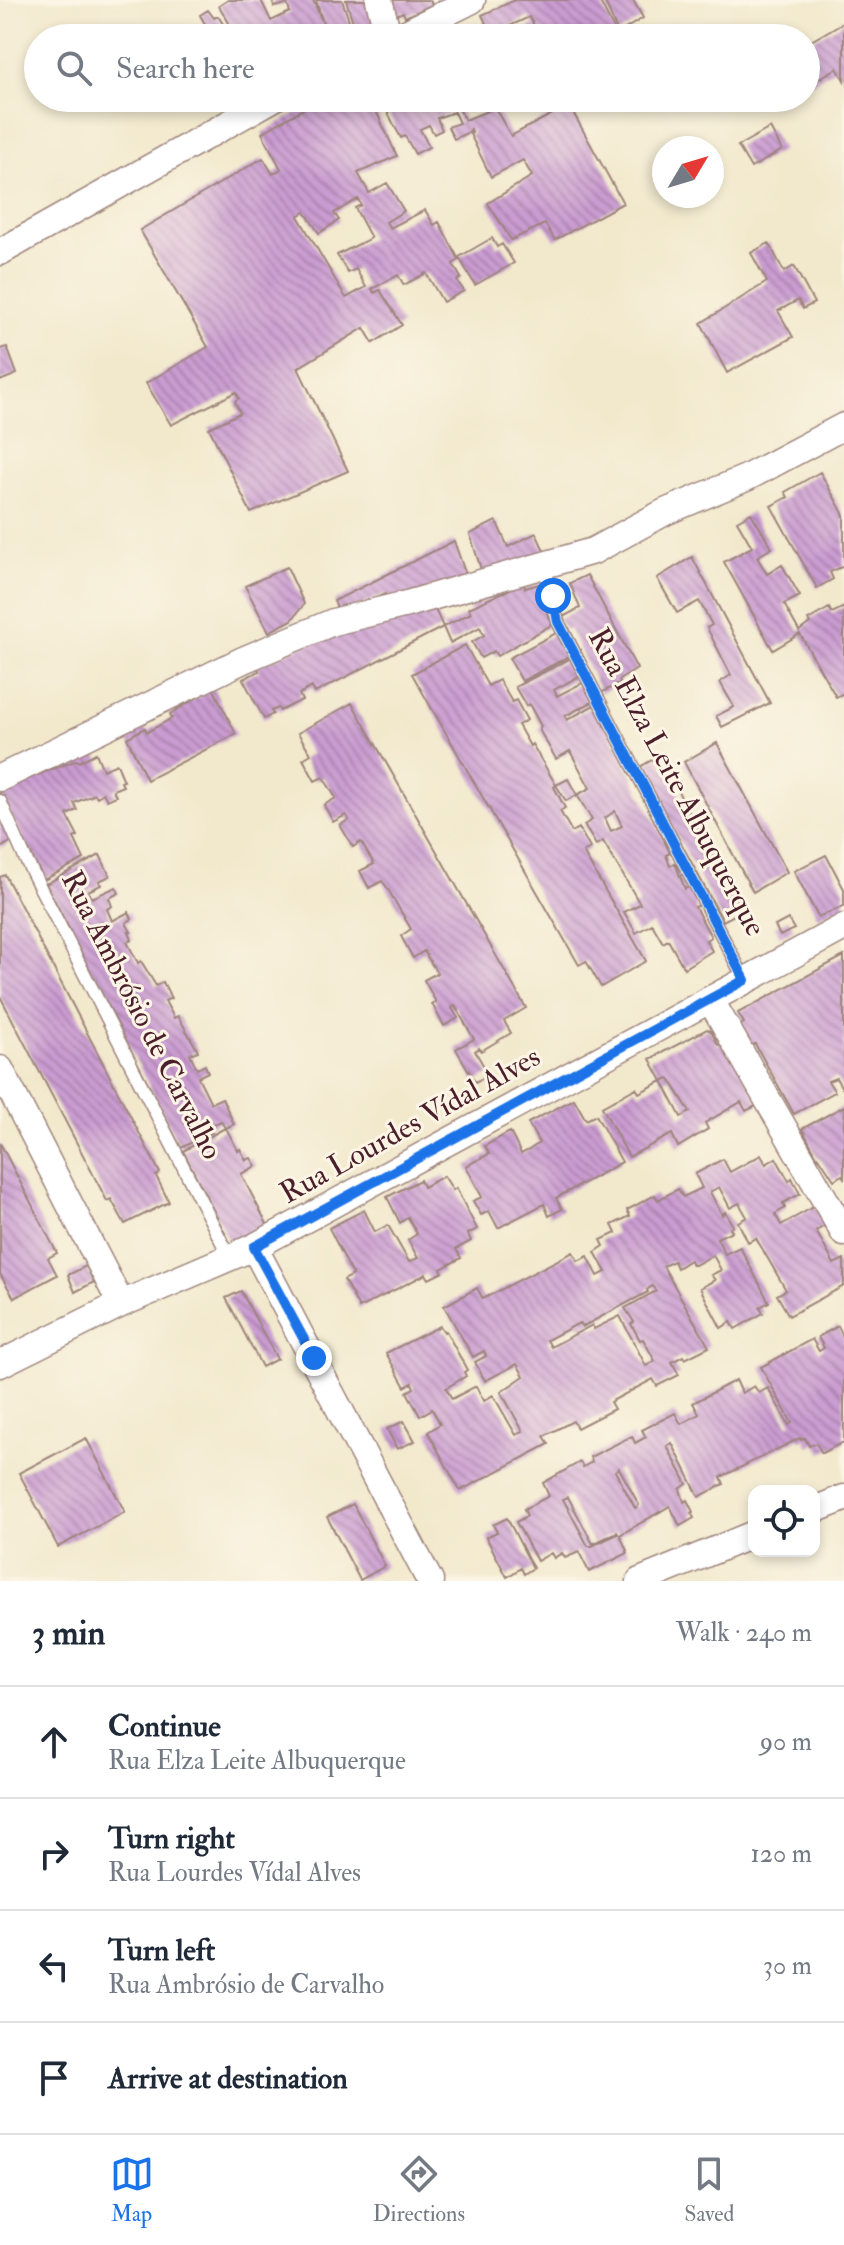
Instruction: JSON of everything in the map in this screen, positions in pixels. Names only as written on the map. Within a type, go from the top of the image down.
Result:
[{"type":"street","points":[[379,0],[385,24]]},
{"type":"street","points":[[424,24],[472,0]]},
{"type":"street","points":[[0,252],[249,112]]},
{"type":"street","points":[[2,771],[333,622],[593,551],[665,512],[746,478],[844,426]]},
{"type":"street","name":"Rua Lourdes Vídal Alves","points":[[0,1364],[121,1304],[242,1251],[844,927]]},
{"type":"street","points":[[710,999],[844,1233]]},
{"type":"street","points":[[0,1069],[121,1304]]},
{"type":"street","name":"Rua Ambrósio de Carvalho","points":[[242,1251],[430,1581]]},
{"type":"street","points":[[820,1508],[844,1498]]},
{"type":"street","points":[[640,1581],[748,1536]]},
{"type":"lane","name":"Rua Elza Leite Albuquerque","points":[[544,566],[558,622],[745,980]]},
{"type":"lane","name":"Rua Ambrósio de Carvalho","points":[[0,801],[25,858],[242,1251]]},
{"type":"building","points":[[228,0],[261,0],[271,21],[290,12],[287,4],[274,7],[272,0],[313,0],[323,23],[316,0],[342,0],[350,24],[230,24],[219,6]]},
{"type":"building","points":[[346,0],[369,0],[378,24],[354,24]]},
{"type":"building","points":[[387,0],[430,0],[432,5],[405,17],[403,12],[394,16]]},
{"type":"building","points":[[515,0],[599,0],[611,24],[533,24],[529,17],[514,24],[486,24],[482,15]]},
{"type":"building","points":[[604,0],[633,0],[643,18],[633,24],[614,24]]},
{"type":"building","points":[[208,10],[214,18],[218,16],[223,24],[205,24],[200,15]]},
{"type":"building","points":[[844,22],[844,80],[837,68],[820,78],[820,36]]},
{"type":"building","points":[[298,112],[377,112],[397,156],[358,173],[369,193],[387,183],[404,211],[386,222],[390,228],[425,210],[434,225],[439,222],[459,260],[453,264],[461,278],[457,281],[464,291],[443,302],[426,273],[404,285],[398,275],[372,289],[374,293],[380,290],[402,325],[373,343],[364,328],[298,368],[348,471],[251,513],[209,428],[240,413],[235,401],[239,398],[236,392],[171,425],[146,383],[208,347],[140,230],[263,158],[273,174],[281,169],[262,133]],"holes":[[[358,199],[361,205],[355,208],[371,238],[337,255],[348,273],[356,269],[366,287],[346,298],[298,216],[305,212],[319,233],[339,220],[334,213]]]},
{"type":"building","points":[[387,112],[454,112],[437,118],[442,130],[434,134],[429,125],[420,129],[429,147],[415,154],[405,136],[401,138]]},
{"type":"building","points":[[454,112],[461,112],[465,120],[485,112],[497,112],[511,136],[556,112],[573,112],[623,203],[555,240],[545,224],[511,240],[488,203],[532,176],[523,160],[491,177],[470,134],[471,129],[454,139],[448,127],[459,123]]},
{"type":"building","points":[[770,128],[782,150],[751,168],[738,146]]},
{"type":"building","points":[[492,238],[497,247],[502,244],[514,263],[475,285],[459,257]]},
{"type":"building","points":[[769,243],[784,272],[794,266],[814,303],[803,309],[798,300],[778,311],[793,337],[727,373],[701,323],[767,282],[751,253]]},
{"type":"building","points":[[7,347],[17,374],[0,381],[0,349]]},
{"type":"building","points":[[820,472],[844,515],[844,566],[830,572],[833,579],[817,588],[771,506],[788,497],[785,492]]},
{"type":"building","points":[[751,513],[772,548],[757,557],[767,574],[782,565],[800,596],[784,604],[799,631],[810,623],[808,620],[829,608],[832,613],[844,607],[844,693],[836,697],[800,634],[773,650],[724,562],[752,547],[737,521]]},
{"type":"building","points":[[496,521],[508,547],[536,533],[546,555],[483,576],[470,534]]},
{"type":"building","points":[[454,541],[468,581],[389,601],[385,594],[340,615],[334,601]]},
{"type":"building","points":[[692,557],[770,703],[722,727],[716,716],[734,707],[720,682],[731,675],[707,628],[712,625],[699,601],[677,613],[657,578]]},
{"type":"building","points":[[287,567],[304,604],[292,620],[269,632],[245,586]]},
{"type":"building","points":[[587,575],[637,669],[601,693],[569,628],[565,630],[559,619],[580,608],[570,583]]},
{"type":"building","points":[[523,583],[525,588],[543,583],[548,591],[542,594],[551,611],[547,613],[553,624],[497,656],[494,651],[481,658],[472,642],[484,635],[480,627],[450,643],[443,627],[471,613],[469,608]]},
{"type":"building","points":[[433,605],[443,627],[315,693],[312,687],[299,694],[302,700],[280,711],[278,708],[271,711],[273,714],[264,719],[243,679],[259,671],[257,666],[348,626]]},
{"type":"building","points":[[558,632],[570,656],[522,681],[509,658]]},
{"type":"building","points":[[465,645],[488,686],[499,680],[512,702],[516,700],[527,720],[518,725],[556,785],[554,787],[565,808],[560,811],[572,832],[579,828],[590,848],[583,852],[646,961],[601,987],[586,961],[579,965],[412,674]]},
{"type":"building","points":[[571,658],[581,675],[554,690],[557,696],[584,682],[594,701],[565,716],[567,720],[596,704],[670,853],[666,855],[670,866],[675,863],[685,889],[690,886],[700,905],[695,907],[711,937],[706,940],[712,951],[684,968],[668,940],[663,943],[652,924],[636,933],[624,912],[640,904],[603,841],[596,845],[584,825],[592,820],[577,795],[590,788],[570,751],[556,759],[529,704],[526,706],[515,687]],"holes":[[[615,811],[622,826],[611,831],[605,818]]]},
{"type":"building","points":[[213,688],[236,734],[147,780],[127,738],[145,728],[147,732],[172,718],[170,714]]},
{"type":"building","points":[[352,703],[526,1008],[504,1021],[511,1033],[481,1051],[479,1048],[475,1051],[489,1075],[475,1082],[456,1049],[474,1039],[455,1006],[452,1008],[458,1018],[444,1026],[424,980],[437,973],[424,951],[413,958],[401,936],[411,929],[382,881],[369,888],[360,871],[374,864],[361,842],[353,847],[340,825],[349,820],[346,815],[333,822],[324,805],[336,798],[323,777],[315,781],[303,759],[311,754],[298,733]]},
{"type":"building","points":[[717,743],[787,872],[753,892],[684,762]]},
{"type":"building","points":[[96,753],[103,770],[117,764],[123,786],[113,790],[116,796],[107,800],[103,793],[74,803],[77,810],[67,815],[78,836],[74,838],[84,859],[44,880],[0,789],[77,760],[79,762]]},
{"type":"building","points":[[659,756],[742,911],[723,921],[640,767]]},
{"type":"building","points":[[568,779],[577,795],[566,801],[556,785]]},
{"type":"building","points":[[0,813],[12,841],[0,848]]},
{"type":"building","points":[[100,855],[110,876],[88,891],[92,898],[116,887],[119,893],[109,898],[112,906],[107,909],[112,921],[129,912],[132,919],[126,923],[132,940],[127,942],[156,986],[163,982],[171,998],[165,1001],[174,1018],[178,1016],[198,1051],[190,1054],[197,1069],[205,1065],[208,1072],[198,1077],[211,1103],[222,1098],[234,1124],[226,1128],[238,1151],[240,1149],[246,1160],[251,1158],[256,1166],[241,1174],[268,1226],[230,1243],[183,1151],[225,1128],[221,1121],[209,1126],[212,1132],[181,1148],[46,884]]},
{"type":"building","points":[[826,855],[844,889],[844,906],[818,917],[794,871]]},
{"type":"building","points":[[5,875],[160,1173],[156,1176],[169,1202],[125,1224],[111,1199],[107,1201],[0,996],[0,877]]},
{"type":"building","points":[[788,919],[794,929],[780,936],[775,926]]},
{"type":"building","points":[[844,956],[844,1087],[836,1078],[828,1081],[835,1092],[794,1114],[755,1044],[747,1047],[737,1027],[744,1023],[738,1013]]},
{"type":"building","points":[[707,1029],[718,1045],[725,1042],[760,1104],[746,1111],[741,1102],[705,1123],[708,1129],[678,1147],[672,1134],[629,1157],[602,1107],[636,1088],[639,1093],[662,1081],[650,1059]],"holes":[[[669,1078],[690,1112],[681,1117],[662,1081]]]},
{"type":"building","points":[[574,1099],[586,1120],[596,1115],[622,1162],[556,1198],[562,1209],[549,1216],[544,1204],[498,1228],[489,1211],[481,1215],[473,1201],[482,1197],[466,1166],[489,1154],[485,1146],[510,1132],[521,1154],[529,1150],[539,1143],[528,1123]]},
{"type":"building","points":[[844,1106],[844,1178],[842,1175],[834,1180],[802,1129]]},
{"type":"building","points":[[0,1143],[57,1253],[48,1258],[57,1275],[14,1298],[0,1274]]},
{"type":"building","points":[[761,1155],[766,1164],[776,1158],[800,1194],[783,1203],[785,1208],[775,1214],[781,1225],[817,1205],[828,1224],[816,1231],[834,1264],[844,1259],[844,1286],[789,1316],[777,1295],[786,1290],[756,1238],[748,1242],[738,1222],[747,1217],[739,1203],[730,1208],[719,1187],[710,1192],[722,1215],[725,1212],[733,1226],[730,1228],[732,1231],[717,1238],[725,1254],[740,1247],[769,1302],[760,1307],[763,1313],[735,1329],[731,1322],[721,1328],[700,1288],[715,1280],[711,1275],[721,1270],[713,1255],[695,1265],[690,1260],[677,1268],[674,1261],[663,1266],[709,1347],[672,1362],[679,1375],[657,1386],[653,1379],[610,1402],[614,1409],[577,1428],[573,1421],[544,1436],[549,1444],[460,1491],[428,1432],[440,1424],[432,1409],[420,1416],[407,1392],[414,1388],[412,1383],[405,1387],[386,1353],[440,1326],[446,1331],[467,1370],[464,1372],[466,1376],[446,1388],[452,1399],[476,1386],[484,1401],[493,1395],[516,1435],[523,1431],[501,1392],[524,1376],[517,1364],[485,1381],[475,1362],[486,1356],[484,1351],[473,1357],[444,1306],[477,1288],[483,1299],[573,1252],[578,1261],[588,1256],[598,1276],[606,1272],[595,1252],[604,1246],[601,1240],[616,1233],[612,1225],[630,1216],[627,1210],[655,1195],[658,1200],[678,1189],[683,1197],[702,1188],[695,1174],[723,1159],[730,1172]],"holes":[[[652,1286],[656,1291],[625,1308],[640,1340],[643,1339],[655,1361],[646,1366],[620,1316],[594,1329],[592,1325],[551,1347],[547,1340],[579,1323],[582,1327],[648,1292]]]},
{"type":"building","points":[[444,1176],[453,1190],[456,1188],[477,1229],[468,1234],[471,1241],[456,1249],[461,1258],[429,1279],[426,1274],[359,1308],[344,1280],[353,1275],[329,1228],[364,1210],[375,1232],[388,1225],[409,1262],[418,1258],[408,1240],[417,1234],[408,1217],[400,1223],[387,1197],[420,1180],[423,1187]]},
{"type":"building","points":[[86,1266],[94,1282],[75,1292],[68,1275]]},
{"type":"building","points":[[241,1291],[277,1359],[262,1367],[226,1298]]},
{"type":"building","points":[[838,1326],[844,1338],[844,1442],[822,1453],[816,1443],[809,1446],[805,1438],[800,1438],[721,1477],[724,1484],[699,1497],[672,1443],[667,1446],[687,1484],[680,1489],[694,1518],[680,1526],[670,1506],[620,1535],[628,1553],[589,1572],[579,1552],[565,1558],[562,1553],[554,1558],[551,1553],[537,1561],[516,1522],[527,1516],[524,1509],[549,1496],[543,1483],[580,1462],[583,1467],[592,1462],[590,1457],[632,1436],[635,1443],[646,1437],[642,1430],[675,1413],[681,1424],[699,1414],[693,1403],[736,1380],[742,1393],[754,1386],[759,1393],[768,1388],[789,1425],[792,1423],[761,1367],[812,1339],[819,1351],[824,1348],[818,1337]],"holes":[[[619,1468],[639,1505],[635,1508],[615,1471]],[[568,1497],[593,1544],[618,1534],[592,1546],[588,1546],[563,1499]]]},
{"type":"building","points":[[404,1421],[415,1441],[397,1449],[387,1429]]},
{"type":"building","points":[[86,1438],[125,1512],[58,1547],[19,1473]]},
{"type":"building","points":[[353,1504],[385,1566],[360,1580],[327,1517]]},
{"type":"building","points":[[507,1518],[533,1568],[524,1574],[521,1568],[507,1577],[486,1537],[497,1532],[493,1525]]},
{"type":"route","points":[[314,1358],[254,1247],[745,980],[558,622],[553,596]]}]
